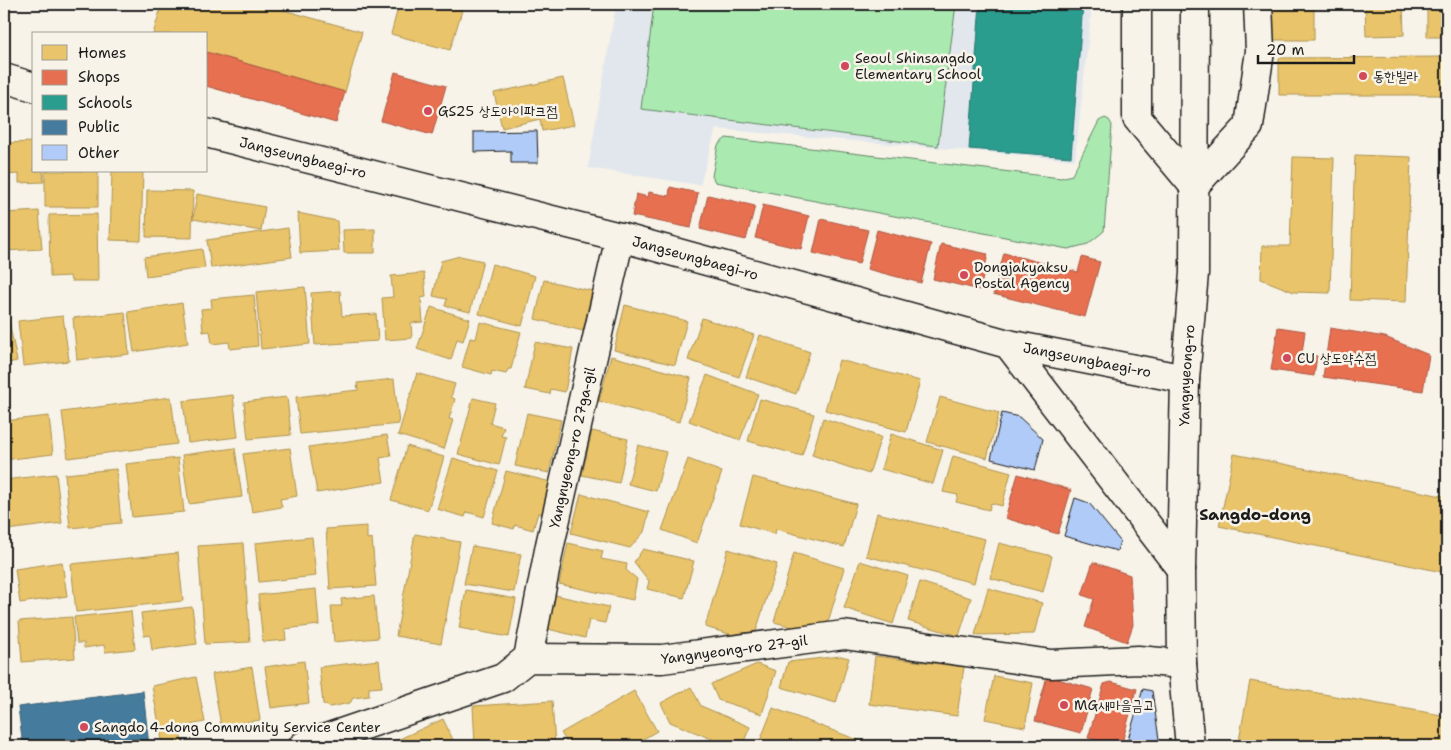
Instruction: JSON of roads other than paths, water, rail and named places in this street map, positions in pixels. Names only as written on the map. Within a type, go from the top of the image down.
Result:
[{"type":"main road","points":[[1137,4],[1137,118],[1194,186],[1249,126],[1260,51],[1258,4]]},
{"type":"main road","name":"Yangnyeong-ro","points":[[1190,746],[1182,664],[1181,569],[1185,379],[1194,273],[1195,4]]},
{"type":"main road","points":[[4,78],[32,86]]},
{"type":"main road","name":"Jangseungbaegi-ro","points":[[208,133],[620,237],[1008,344],[1185,379]]},
{"type":"main road","name":"Yangnyeong-ro 27ga-gil","points":[[528,658],[550,546],[620,237]]},
{"type":"main road","points":[[1008,344],[1181,569]]},
{"type":"main road","name":"Yangnyeong-ro 27-gil","points":[[528,658],[662,660],[844,636],[1051,664],[1138,660],[1182,664]]},
{"type":"main road","points":[[303,746],[503,678],[528,658]]},
{"type":"place","name":"Seoul Shinsangdo Elementary School","points":[[845,66]]},
{"type":"place","name":"동한빌라","points":[[1363,76]]},
{"type":"place","name":"GS25 상도아이파크점","points":[[428,111]]},
{"type":"place","name":"Dongjakyaksu Postal Agency","points":[[964,275]]},
{"type":"place","name":"CU 상도약수점","points":[[1287,358]]},
{"type":"place","name":"MG새마을금고","points":[[1064,705]]},
{"type":"place","name":"Sangdo 4-dong Community Service Center","points":[[84,727]]},
{"type":"district","name":"Sangdo-dong","points":[[1255,514]]}]
